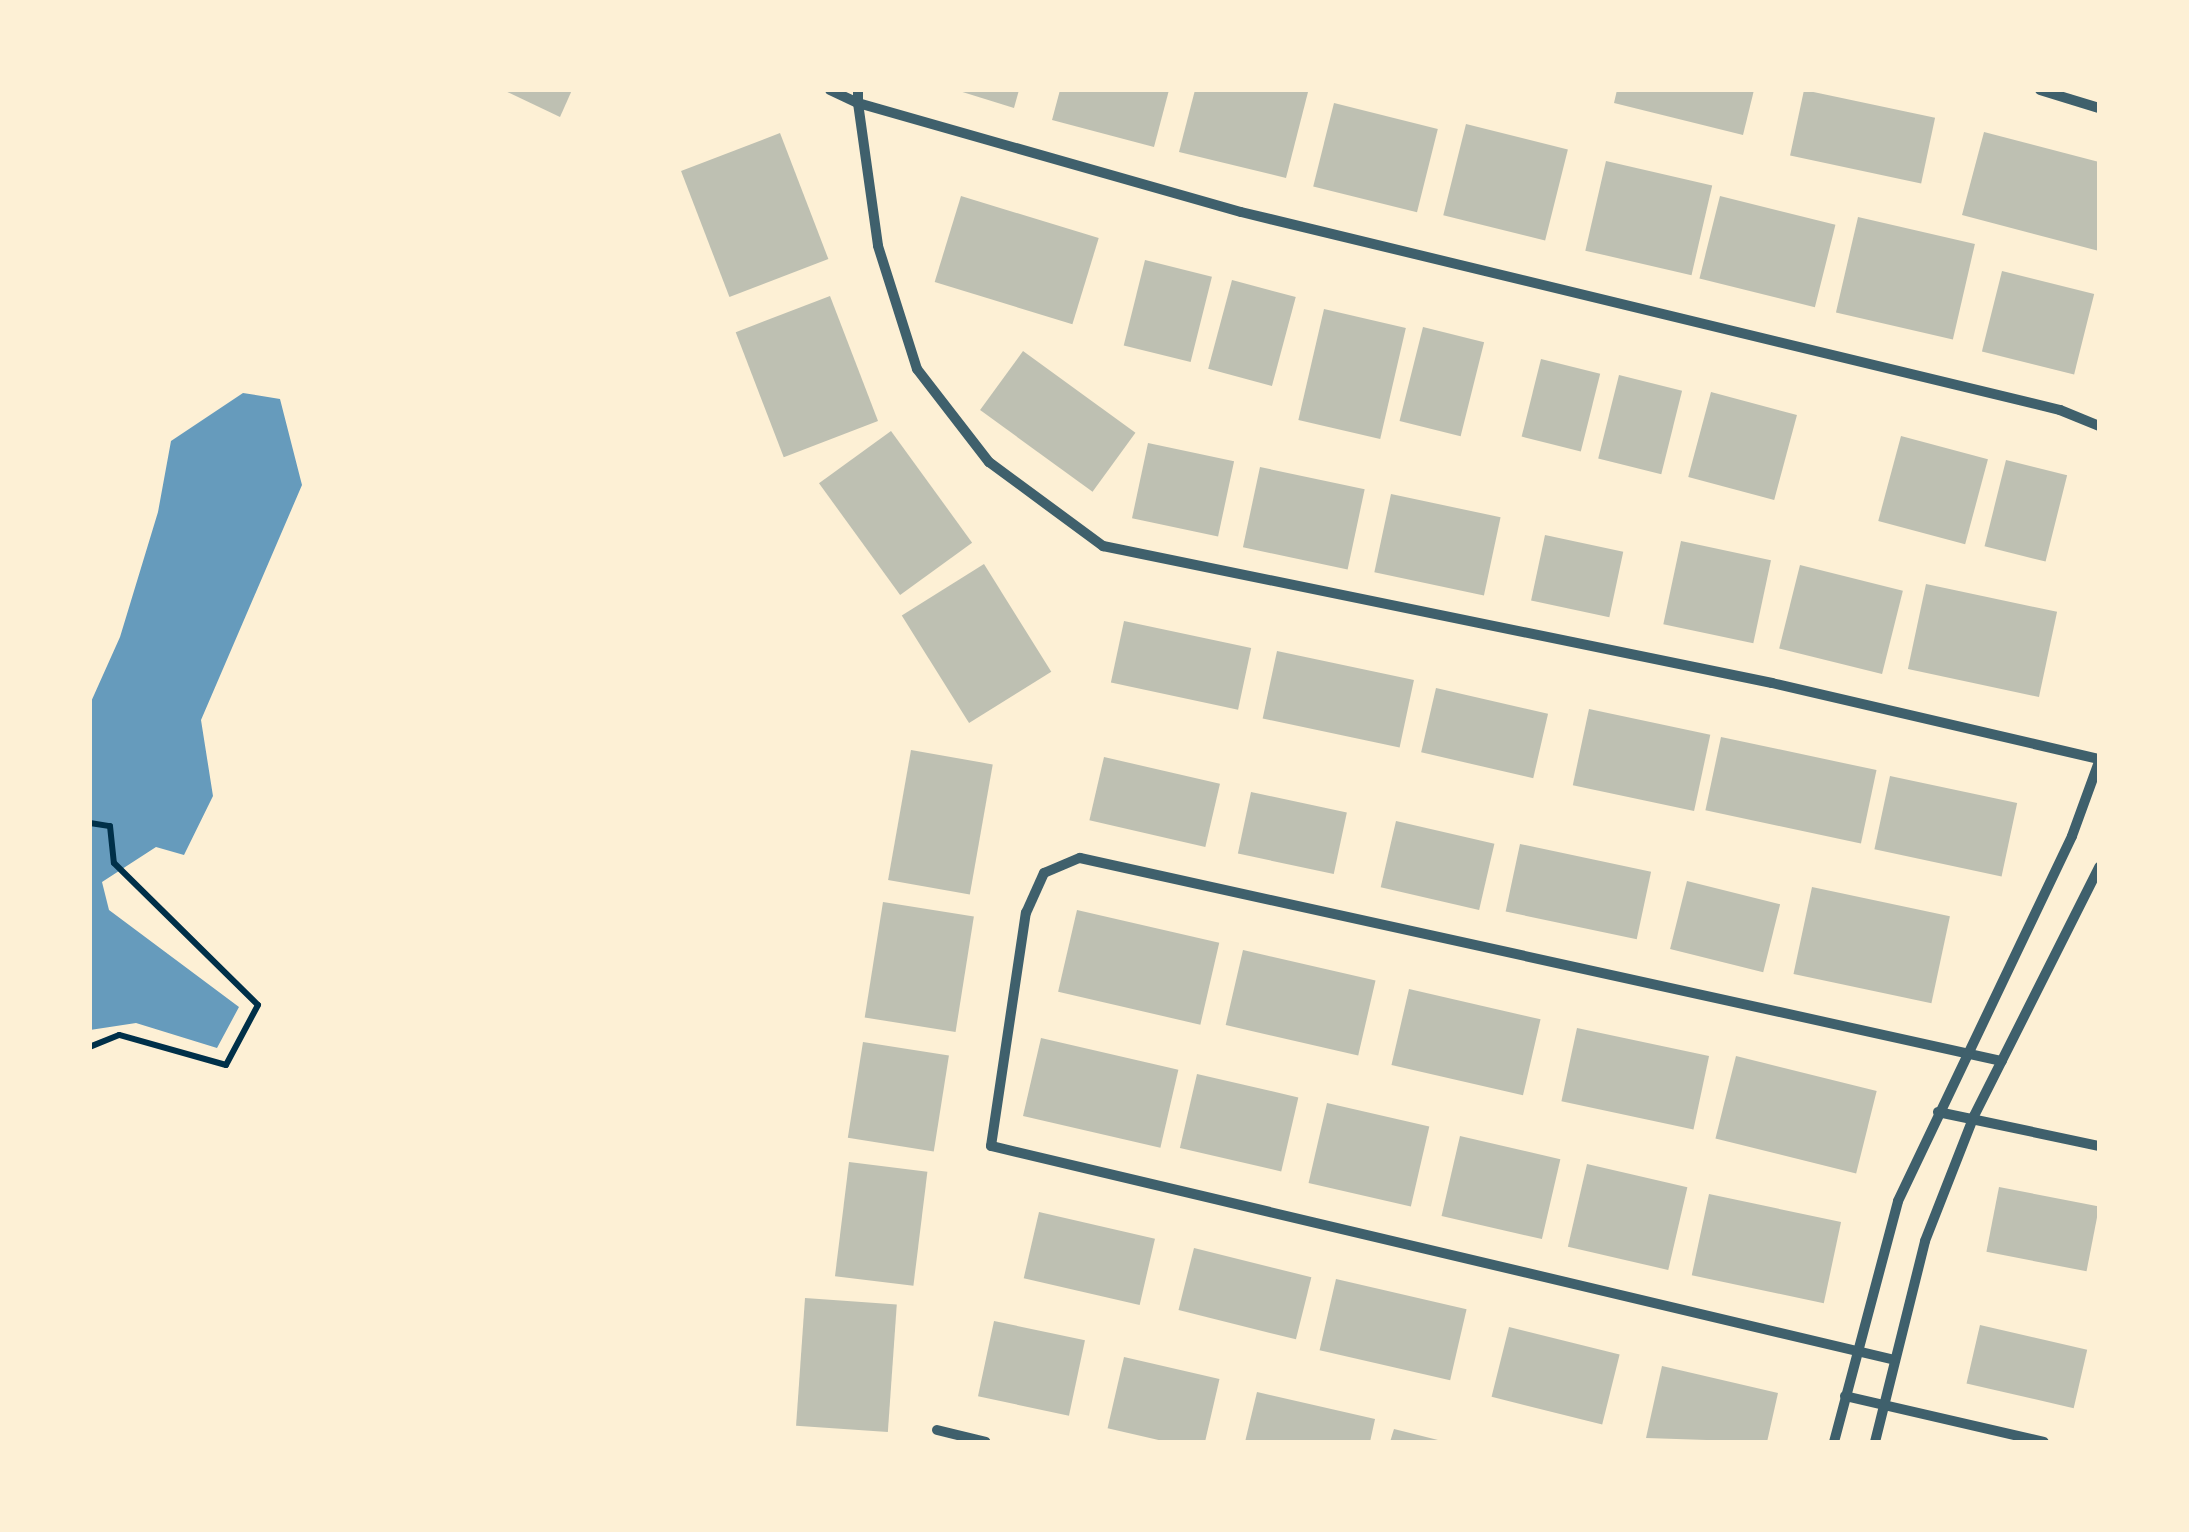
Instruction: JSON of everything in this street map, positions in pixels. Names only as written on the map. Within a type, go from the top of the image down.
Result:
[{"type":"street","points":[[830,90],[858,103],[1241,212],[2060,410],[2099,426]]},
{"type":"street","points":[[858,90],[878,246],[917,369],[989,462],[1103,546],[1772,683],[2099,761],[2072,836],[1964,1054],[1898,1201],[1834,1442]]},
{"type":"street","points":[[2040,90],[2099,108]]},
{"type":"street","points":[[1895,1360],[991,1146],[1026,914],[1044,873],[1080,858],[2002,1062]]},
{"type":"street","points":[[1875,1442],[1924,1241],[1974,1116],[2099,867]]},
{"type":"street","points":[[1938,1112],[1974,1116],[2099,1146]]},
{"type":"street","points":[[1845,1396],[2044,1442]]},
{"type":"street","points":[[938,1430],[986,1442]]},
{"type":"path","points":[[90,823],[110,826],[114,864],[258,1005],[226,1065],[120,1036],[90,1046]]},
{"type":"water","points":[[243,393],[280,399],[302,485],[201,720],[213,796],[184,855],[156,847],[102,882],[109,910],[239,1007],[217,1048],[136,1023],[90,1030],[90,704],[120,637],[158,512],[171,441]]},
{"type":"building","points":[[503,90],[572,90],[560,117]]},
{"type":"building","points":[[956,90],[1019,90],[1014,108]]},
{"type":"building","points":[[1060,90],[1169,90],[1154,147],[1052,120]]},
{"type":"building","points":[[1195,90],[1308,92],[1286,178],[1179,152]]},
{"type":"building","points":[[1617,90],[1754,90],[1743,135],[1614,103]]},
{"type":"building","points":[[1804,90],[1935,118],[1921,183],[1790,156]]},
{"type":"building","points":[[1334,103],[1438,129],[1417,212],[1313,186]]},
{"type":"building","points":[[1466,124],[1568,149],[1545,241],[1443,215]]},
{"type":"building","points":[[1984,132],[2099,162],[2099,251],[1962,215]]},
{"type":"building","points":[[780,133],[828,259],[729,297],[681,171]]},
{"type":"building","points":[[1606,161],[1712,186],[1692,275],[1585,251]]},
{"type":"building","points":[[961,196],[1099,238],[1072,324],[935,282]]},
{"type":"building","points":[[1720,196],[1835,225],[1815,307],[1699,278]]},
{"type":"building","points":[[1858,217],[1975,244],[1953,339],[1836,312]]},
{"type":"building","points":[[1145,260],[1212,277],[1191,362],[1124,345]]},
{"type":"building","points":[[2002,271],[2094,294],[2074,375],[1982,352]]},
{"type":"building","points":[[1232,280],[1296,297],[1272,386],[1208,369]]},
{"type":"building","points":[[830,296],[878,421],[784,457],[736,332]]},
{"type":"building","points":[[1324,309],[1406,328],[1380,439],[1298,420]]},
{"type":"building","points":[[1423,327],[1484,342],[1461,436],[1400,421]]},
{"type":"building","points":[[1023,351],[1135,433],[1093,492],[980,410]]},
{"type":"building","points":[[1541,359],[1600,374],[1581,451],[1522,437]]},
{"type":"building","points":[[1619,375],[1682,391],[1661,474],[1598,458]]},
{"type":"building","points":[[1711,392],[1797,415],[1774,500],[1688,477]]},
{"type":"building","points":[[891,431],[972,543],[900,595],[819,483]]},
{"type":"building","points":[[1901,436],[1988,459],[1965,544],[1878,521]]},
{"type":"building","points":[[1148,443],[1234,461],[1218,537],[1132,518]]},
{"type":"building","points":[[2006,460],[2067,475],[2046,562],[1984,546]]},
{"type":"building","points":[[1260,467],[1365,489],[1348,569],[1243,547]]},
{"type":"building","points":[[1391,494],[1501,517],[1484,596],[1374,572]]},
{"type":"building","points":[[1545,535],[1623,552],[1609,617],[1531,601]]},
{"type":"building","points":[[1681,541],[1771,560],[1753,643],[1663,624]]},
{"type":"building","points":[[984,564],[1051,672],[969,723],[902,615]]},
{"type":"building","points":[[1800,565],[1903,591],[1882,674],[1779,648]]},
{"type":"building","points":[[1926,584],[2057,612],[2039,697],[1908,669]]},
{"type":"building","points":[[1124,621],[1251,648],[1238,710],[1111,683]]},
{"type":"building","points":[[1277,651],[1414,680],[1400,748],[1263,718]]},
{"type":"building","points":[[1436,688],[1548,714],[1533,778],[1421,752]]},
{"type":"building","points":[[1589,709],[1710,735],[1694,811],[1573,785]]},
{"type":"building","points":[[1721,737],[1877,770],[1861,843],[1705,810]]},
{"type":"building","points":[[911,750],[993,764],[970,894],[888,880]]},
{"type":"building","points":[[1104,757],[1220,784],[1205,847],[1089,820]]},
{"type":"building","points":[[1890,776],[2017,803],[2002,876],[1874,849]]},
{"type":"building","points":[[1251,792],[1347,812],[1334,874],[1238,854]]},
{"type":"building","points":[[1396,821],[1494,844],[1479,910],[1381,887]]},
{"type":"building","points":[[1520,844],[1651,872],[1637,939],[1506,911]]},
{"type":"building","points":[[1687,881],[1780,904],[1763,972],[1670,949]]},
{"type":"building","points":[[1812,887],[1950,916],[1931,1003],[1793,974]]},
{"type":"building","points":[[883,902],[974,916],[956,1032],[865,1018]]},
{"type":"building","points":[[1077,910],[1219,943],[1200,1025],[1058,992]]},
{"type":"building","points":[[1243,950],[1376,981],[1358,1056],[1226,1025]]},
{"type":"building","points":[[1409,989],[1541,1019],[1523,1095],[1391,1065]]},
{"type":"building","points":[[1577,1028],[1709,1056],[1693,1129],[1561,1101]]},
{"type":"building","points":[[1041,1038],[1178,1070],[1160,1148],[1023,1116]]},
{"type":"building","points":[[863,1042],[949,1056],[934,1151],[848,1138]]},
{"type":"building","points":[[1736,1056],[1877,1091],[1856,1174],[1715,1138]]},
{"type":"building","points":[[1197,1074],[1298,1097],[1281,1171],[1180,1148]]},
{"type":"building","points":[[1327,1103],[1429,1127],[1411,1207],[1309,1183]]},
{"type":"building","points":[[1460,1136],[1560,1159],[1542,1239],[1442,1216]]},
{"type":"building","points":[[849,1162],[927,1172],[913,1286],[835,1276]]},
{"type":"building","points":[[1587,1164],[1687,1187],[1668,1270],[1568,1247]]},
{"type":"building","points":[[1999,1187],[2099,1206],[2087,1271],[1986,1252]]},
{"type":"building","points":[[1709,1194],[1841,1222],[1824,1303],[1692,1275]]},
{"type":"building","points":[[1039,1212],[1155,1239],[1140,1305],[1024,1278]]},
{"type":"building","points":[[1194,1248],[1311,1277],[1296,1339],[1179,1310]]},
{"type":"building","points":[[1336,1279],[1467,1309],[1450,1380],[1320,1350]]},
{"type":"building","points":[[805,1298],[897,1304],[888,1432],[796,1426]]},
{"type":"building","points":[[994,1321],[1085,1340],[1069,1416],[978,1396]]},
{"type":"building","points":[[1980,1325],[2087,1350],[2074,1408],[1967,1383]]},
{"type":"building","points":[[1509,1327],[1620,1355],[1602,1424],[1492,1397]]},
{"type":"building","points":[[1124,1357],[1219,1379],[1205,1442],[1168,1442],[1108,1428]]},
{"type":"building","points":[[1662,1366],[1778,1393],[1767,1442],[1646,1438]]},
{"type":"building","points":[[1257,1392],[1375,1419],[1370,1442],[1245,1442]]},
{"type":"building","points":[[1394,1429],[1442,1441],[1442,1442],[1390,1442]]}]
